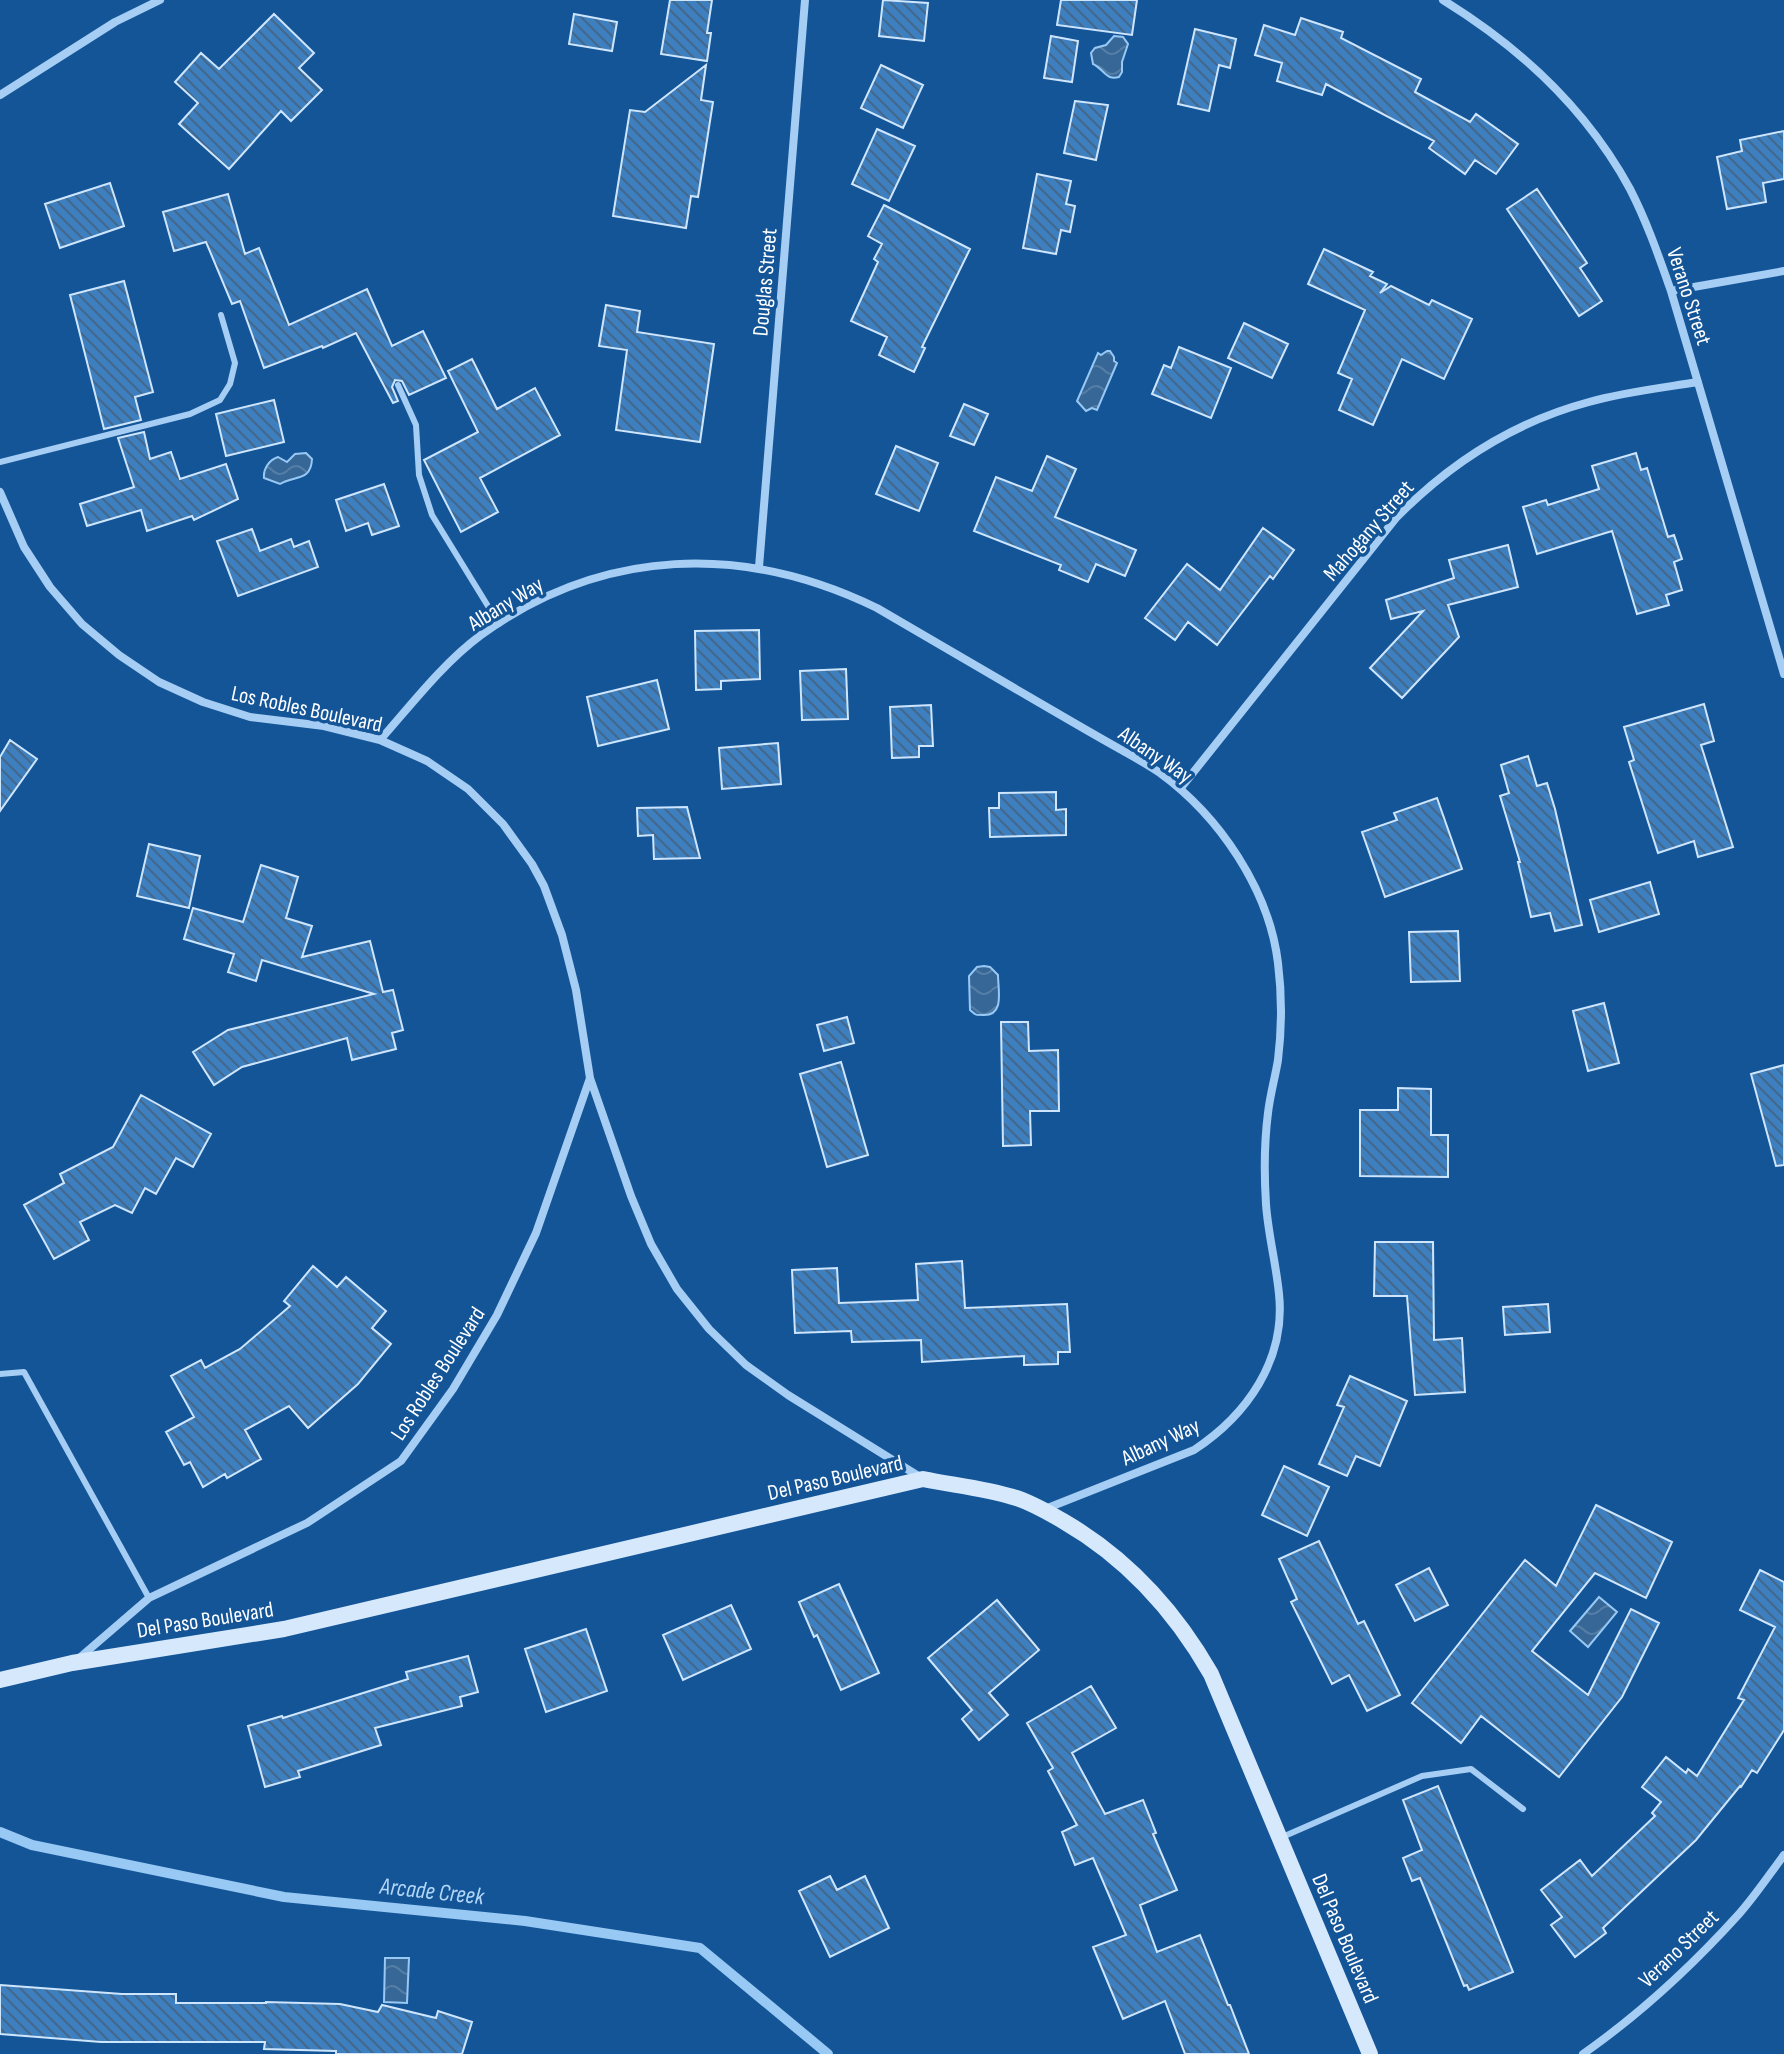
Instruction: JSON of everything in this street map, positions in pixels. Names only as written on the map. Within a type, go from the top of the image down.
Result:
[{"type":"street","points":[[0,95],[115,22],[160,0]]},
{"type":"street","name":"Douglas Street","points":[[759,567],[805,0]]},
{"type":"street","name":"Verano Street","points":[[1443,0],[1479,22],[1537,69],[1572,106],[1603,146],[1630,189],[1651,234],[1671,291],[1784,674]]},
{"type":"street","points":[[1671,291],[1784,271]]},
{"type":"street","name":"Mahogany Street","points":[[1180,789],[1396,518],[1459,462],[1533,420],[1614,396],[1698,382]]},
{"type":"street","name":"Los Robles Boulevard","points":[[0,492],[24,547],[50,587],[82,624],[149,676],[203,702],[250,717],[324,726],[380,740],[427,761],[468,789],[503,824],[544,886],[562,935],[576,990],[590,1078],[631,1196],[651,1244],[677,1289],[709,1329],[746,1365],[788,1395],[923,1479]]},
{"type":"street","name":"Albany Way","points":[[380,740],[442,670],[480,636],[523,609],[593,578],[643,568],[719,563],[759,567],[807,579],[877,608],[1157,771],[1199,806],[1231,845],[1256,889],[1278,961],[1282,1012],[1263,1167],[1267,1223],[1279,1295],[1275,1342],[1269,1364],[1253,1395],[1231,1422],[1213,1437],[1194,1450],[1044,1510]]},
{"type":"street","name":"Los Robles Boulevard","points":[[72,1663],[149,1598],[307,1523],[401,1461],[453,1389],[497,1315],[536,1233],[590,1078]]},
{"type":"street","name":"Del Paso Boulevard","points":[[0,1680],[72,1663],[284,1629],[923,1479],[1014,1497],[1044,1510],[1090,1537],[1131,1570],[1168,1608],[1198,1651],[1211,1674],[1370,2054]]},
{"type":"street","name":"Verano Street","points":[[1583,2054],[1677,1978],[1740,1913],[1784,1855]]},
{"type":"lane","points":[[0,462],[190,414],[220,400],[230,384],[235,363],[221,315]]},
{"type":"lane","points":[[398,385],[416,425],[419,475],[432,515],[499,624]]},
{"type":"lane","points":[[0,1374],[24,1372],[149,1598]]},
{"type":"lane","points":[[1280,1838],[1422,1776],[1471,1769],[1523,1809]]},
{"type":"water","points":[[1114,36],[1123,37],[1128,44],[1122,72],[1115,78],[1093,64],[1091,53],[1095,48],[1106,45]]},
{"type":"water","points":[[1107,351],[1117,363],[1097,410],[1092,408],[1086,411],[1077,401],[1098,353],[1101,355]]},
{"type":"water","points":[[306,453],[312,459],[305,475],[280,484],[264,478],[266,468],[275,458],[287,462],[295,454]]},
{"type":"water","points":[[977,967],[990,967],[998,975],[999,1001],[995,1011],[977,1015],[970,1010],[969,976]]},
{"type":"water","points":[[1599,1597],[1617,1612],[1588,1647],[1570,1631]]},
{"type":"water","points":[[385,1958],[409,1958],[407,2003],[384,2002]]},
{"type":"building","points":[[670,0],[712,0],[707,61],[661,54]]},
{"type":"building","points":[[883,0],[928,3],[924,41],[879,36]]},
{"type":"building","points":[[1061,0],[1137,0],[1132,35],[1057,25]]},
{"type":"building","points":[[274,14],[314,53],[299,68],[322,90],[291,121],[281,111],[229,169],[179,124],[198,103],[175,82],[201,53],[219,69]]},
{"type":"building","points":[[574,14],[617,22],[612,51],[569,44]]},
{"type":"building","points":[[1301,18],[1343,32],[1341,38],[1421,79],[1415,92],[1470,122],[1476,114],[1518,144],[1496,174],[1475,160],[1465,174],[1429,148],[1434,141],[1326,84],[1322,95],[1277,81],[1282,63],[1255,55],[1264,25],[1295,35]]},
{"type":"building","points":[[1195,29],[1236,39],[1230,68],[1219,65],[1209,111],[1178,104]]},
{"type":"building","points":[[1051,36],[1078,41],[1072,82],[1044,78]]},
{"type":"building","points":[[706,65],[701,100],[713,102],[698,197],[691,196],[686,228],[613,216],[630,110],[645,112]]},
{"type":"building","points":[[881,65],[923,85],[903,128],[861,108]]},
{"type":"building","points":[[1075,101],[1108,105],[1096,160],[1064,153]]},
{"type":"building","points":[[877,129],[915,146],[889,201],[852,184]]},
{"type":"building","points":[[1784,131],[1784,179],[1763,183],[1766,202],[1727,209],[1717,157],[1742,151],[1740,140]]},
{"type":"building","points":[[1037,174],[1071,181],[1066,204],[1075,206],[1070,232],[1061,230],[1056,254],[1023,248]]},
{"type":"building","points":[[110,183],[124,226],[60,248],[45,204]]},
{"type":"building","points":[[1537,189],[1587,263],[1580,268],[1602,301],[1579,316],[1507,209]]},
{"type":"building","points":[[228,194],[245,254],[259,248],[289,325],[367,289],[392,346],[423,331],[446,378],[409,395],[402,381],[395,380],[392,387],[398,401],[393,403],[356,333],[264,368],[240,301],[232,304],[206,242],[174,251],[163,212]]},
{"type":"building","points":[[884,205],[970,249],[922,347],[925,348],[914,372],[879,355],[887,337],[851,321],[878,262],[874,259],[882,244],[868,236]]},
{"type":"building","points":[[1324,249],[1373,272],[1370,276],[1387,284],[1380,293],[1391,286],[1429,305],[1432,300],[1472,319],[1444,379],[1402,359],[1373,425],[1339,410],[1352,379],[1338,373],[1365,310],[1308,284]]},
{"type":"building","points":[[124,281],[153,392],[135,397],[141,420],[104,429],[70,295]]},
{"type":"building","points":[[606,305],[640,311],[637,332],[714,344],[700,442],[616,430],[627,350],[599,346]]},
{"type":"building","points":[[1244,323],[1288,344],[1272,378],[1228,358]]},
{"type":"building","points":[[1179,347],[1231,368],[1211,418],[1152,394],[1164,365],[1171,368]]},
{"type":"building","points":[[472,359],[497,409],[535,388],[560,435],[480,478],[498,512],[461,532],[424,460],[478,432],[448,371]]},
{"type":"building","points":[[274,400],[284,442],[226,456],[216,414]]},
{"type":"building","points":[[964,404],[988,414],[974,445],[950,436]]},
{"type":"building","points":[[144,432],[150,459],[171,452],[180,479],[226,464],[238,499],[194,520],[192,516],[147,531],[141,510],[87,526],[80,504],[134,487],[118,438]]},
{"type":"building","points":[[896,446],[938,463],[919,511],[876,494]]},
{"type":"building","points":[[1636,453],[1641,470],[1647,468],[1668,537],[1674,535],[1682,559],[1674,562],[1682,590],[1666,595],[1669,605],[1637,614],[1612,531],[1537,554],[1523,507],[1546,500],[1548,505],[1599,489],[1592,466]]},
{"type":"building","points":[[1047,456],[1076,469],[1055,517],[1136,550],[1125,576],[1096,564],[1088,582],[1059,570],[1061,565],[974,531],[996,477],[1032,491]]},
{"type":"building","points":[[384,484],[399,526],[372,535],[368,523],[346,531],[336,500]]},
{"type":"building","points":[[1263,528],[1294,550],[1217,645],[1188,622],[1175,640],[1145,618],[1187,564],[1220,590]]},
{"type":"building","points":[[252,529],[260,551],[291,539],[294,547],[309,541],[318,567],[238,596],[217,541]]},
{"type":"building","points":[[1508,545],[1518,587],[1448,605],[1459,637],[1402,698],[1370,668],[1423,611],[1391,619],[1386,600],[1454,578],[1449,560]]},
{"type":"building","points":[[759,630],[760,679],[721,681],[721,689],[696,690],[695,631]]},
{"type":"building","points":[[846,669],[848,719],[802,720],[800,671]]},
{"type":"building","points":[[657,680],[669,729],[598,746],[587,697]]},
{"type":"building","points":[[1704,704],[1714,741],[1701,745],[1733,847],[1698,857],[1694,841],[1658,853],[1629,762],[1634,760],[1624,727]]},
{"type":"building","points":[[931,705],[933,746],[919,746],[919,757],[892,758],[890,707]]},
{"type":"building","points":[[10,740],[37,759],[0,811],[0,757]]},
{"type":"building","points":[[778,743],[781,784],[722,789],[719,748]]},
{"type":"building","points":[[1528,756],[1537,786],[1547,783],[1582,925],[1555,931],[1550,913],[1531,917],[1520,862],[1500,796],[1509,793],[1501,765]]},
{"type":"building","points":[[1056,792],[1056,810],[1066,809],[1066,835],[990,837],[989,808],[999,808],[999,793]]},
{"type":"building","points":[[1437,798],[1462,869],[1385,897],[1362,832],[1397,820],[1394,813]]},
{"type":"building","points":[[687,807],[700,858],[654,859],[653,835],[638,836],[637,808]]},
{"type":"building","points":[[149,844],[200,856],[189,908],[137,896]]},
{"type":"building","points":[[261,865],[298,877],[286,918],[312,926],[302,957],[370,941],[383,992],[393,990],[403,1030],[392,1033],[396,1049],[352,1060],[347,1038],[242,1067],[214,1085],[193,1052],[228,1030],[374,994],[262,960],[256,981],[228,972],[234,954],[184,939],[193,908],[243,922]]},
{"type":"building","points":[[1650,882],[1659,914],[1599,932],[1590,900]]},
{"type":"building","points":[[1458,931],[1460,981],[1411,982],[1409,932]]},
{"type":"building","points":[[1604,1003],[1619,1063],[1588,1071],[1573,1011]]},
{"type":"building","points":[[847,1017],[854,1043],[824,1051],[817,1025]]},
{"type":"building","points":[[1001,1022],[1028,1022],[1029,1051],[1058,1050],[1059,1111],[1030,1111],[1031,1145],[1003,1146]]},
{"type":"building","points":[[841,1062],[868,1155],[827,1167],[800,1074]]},
{"type":"building","points":[[1784,1065],[1784,1165],[1776,1166],[1751,1074]]},
{"type":"building","points":[[1398,1088],[1431,1089],[1431,1135],[1448,1135],[1448,1177],[1360,1176],[1360,1110],[1398,1110]]},
{"type":"building","points":[[141,1095],[211,1134],[193,1167],[176,1158],[156,1194],[145,1188],[132,1213],[115,1205],[80,1222],[89,1240],[54,1259],[24,1205],[64,1183],[60,1174],[113,1147]]},
{"type":"building","points":[[1375,1242],[1433,1242],[1434,1340],[1462,1338],[1465,1392],[1415,1395],[1407,1296],[1374,1296]]},
{"type":"building","points":[[962,1261],[965,1308],[1067,1304],[1070,1352],[1058,1352],[1058,1364],[1024,1365],[1024,1356],[922,1362],[921,1340],[852,1342],[851,1331],[795,1333],[792,1270],[837,1268],[839,1303],[918,1300],[916,1264]]},
{"type":"building","points":[[313,1266],[337,1287],[346,1277],[386,1311],[372,1328],[391,1344],[358,1384],[308,1428],[289,1406],[245,1430],[261,1459],[203,1487],[190,1462],[184,1465],[166,1432],[194,1417],[171,1376],[201,1360],[205,1368],[240,1349],[290,1306],[284,1301]]},
{"type":"building","points":[[1548,1304],[1550,1332],[1505,1335],[1503,1307]]},
{"type":"building","points":[[1350,1376],[1407,1401],[1380,1466],[1356,1456],[1347,1476],[1319,1464],[1344,1407],[1337,1405]]},
{"type":"building","points":[[1284,1466],[1329,1487],[1307,1536],[1262,1515]]},
{"type":"building","points":[[1596,1505],[1672,1542],[1646,1598],[1595,1573],[1532,1651],[1588,1695],[1631,1609],[1659,1623],[1622,1697],[1559,1777],[1481,1716],[1461,1743],[1412,1703],[1525,1560],[1556,1586]]},
{"type":"building","points":[[1319,1541],[1358,1624],[1364,1621],[1400,1695],[1367,1711],[1349,1675],[1332,1684],[1291,1602],[1297,1599],[1279,1559]]},
{"type":"building","points":[[1429,1568],[1448,1605],[1415,1621],[1396,1585]]},
{"type":"building","points":[[1760,1570],[1784,1582],[1784,1730],[1757,1773],[1752,1770],[1696,1840],[1603,1928],[1606,1933],[1575,1957],[1551,1925],[1562,1917],[1541,1890],[1580,1860],[1592,1876],[1655,1816],[1652,1813],[1661,1802],[1642,1787],[1666,1757],[1686,1773],[1688,1769],[1697,1776],[1744,1700],[1738,1698],[1775,1627],[1740,1610]]},
{"type":"building","points":[[839,1584],[879,1673],[841,1690],[799,1602]]},
{"type":"building","points":[[997,1600],[1039,1650],[989,1693],[1008,1715],[979,1740],[962,1719],[972,1710],[928,1658]]},
{"type":"building","points":[[731,1605],[751,1649],[683,1680],[663,1635]]},
{"type":"building","points":[[586,1629],[607,1691],[546,1712],[525,1649]]},
{"type":"building","points":[[468,1656],[478,1692],[460,1697],[462,1706],[375,1728],[381,1745],[298,1771],[300,1777],[265,1787],[248,1726],[408,1679],[406,1672]]},
{"type":"building","points":[[1091,1686],[1116,1728],[1072,1753],[1105,1814],[1143,1800],[1156,1833],[1153,1834],[1177,1890],[1140,1905],[1157,1952],[1200,1935],[1249,2054],[1185,2054],[1165,2001],[1123,2019],[1093,1947],[1126,1935],[1093,1858],[1075,1865],[1062,1832],[1077,1825],[1048,1771],[1053,1768],[1027,1723]]},
{"type":"building","points":[[1438,1786],[1513,1972],[1469,1990],[1467,1985],[1464,1986],[1420,1878],[1412,1881],[1403,1858],[1422,1850],[1403,1800]]},
{"type":"building","points":[[830,1876],[837,1890],[865,1876],[889,1928],[830,1957],[799,1891]]},
{"type":"building","points":[[0,1985],[122,1994],[176,1994],[176,2003],[340,2004],[378,2012],[382,2005],[436,2018],[438,2011],[472,2022],[462,2054],[336,2054],[336,2051],[264,2049],[265,2042],[101,2042],[0,2034]]},
{"type":"waterway","name":"Arcade Creek","points":[[0,1832],[32,1845],[284,1897],[525,1921],[700,1948],[828,2054]]}]
